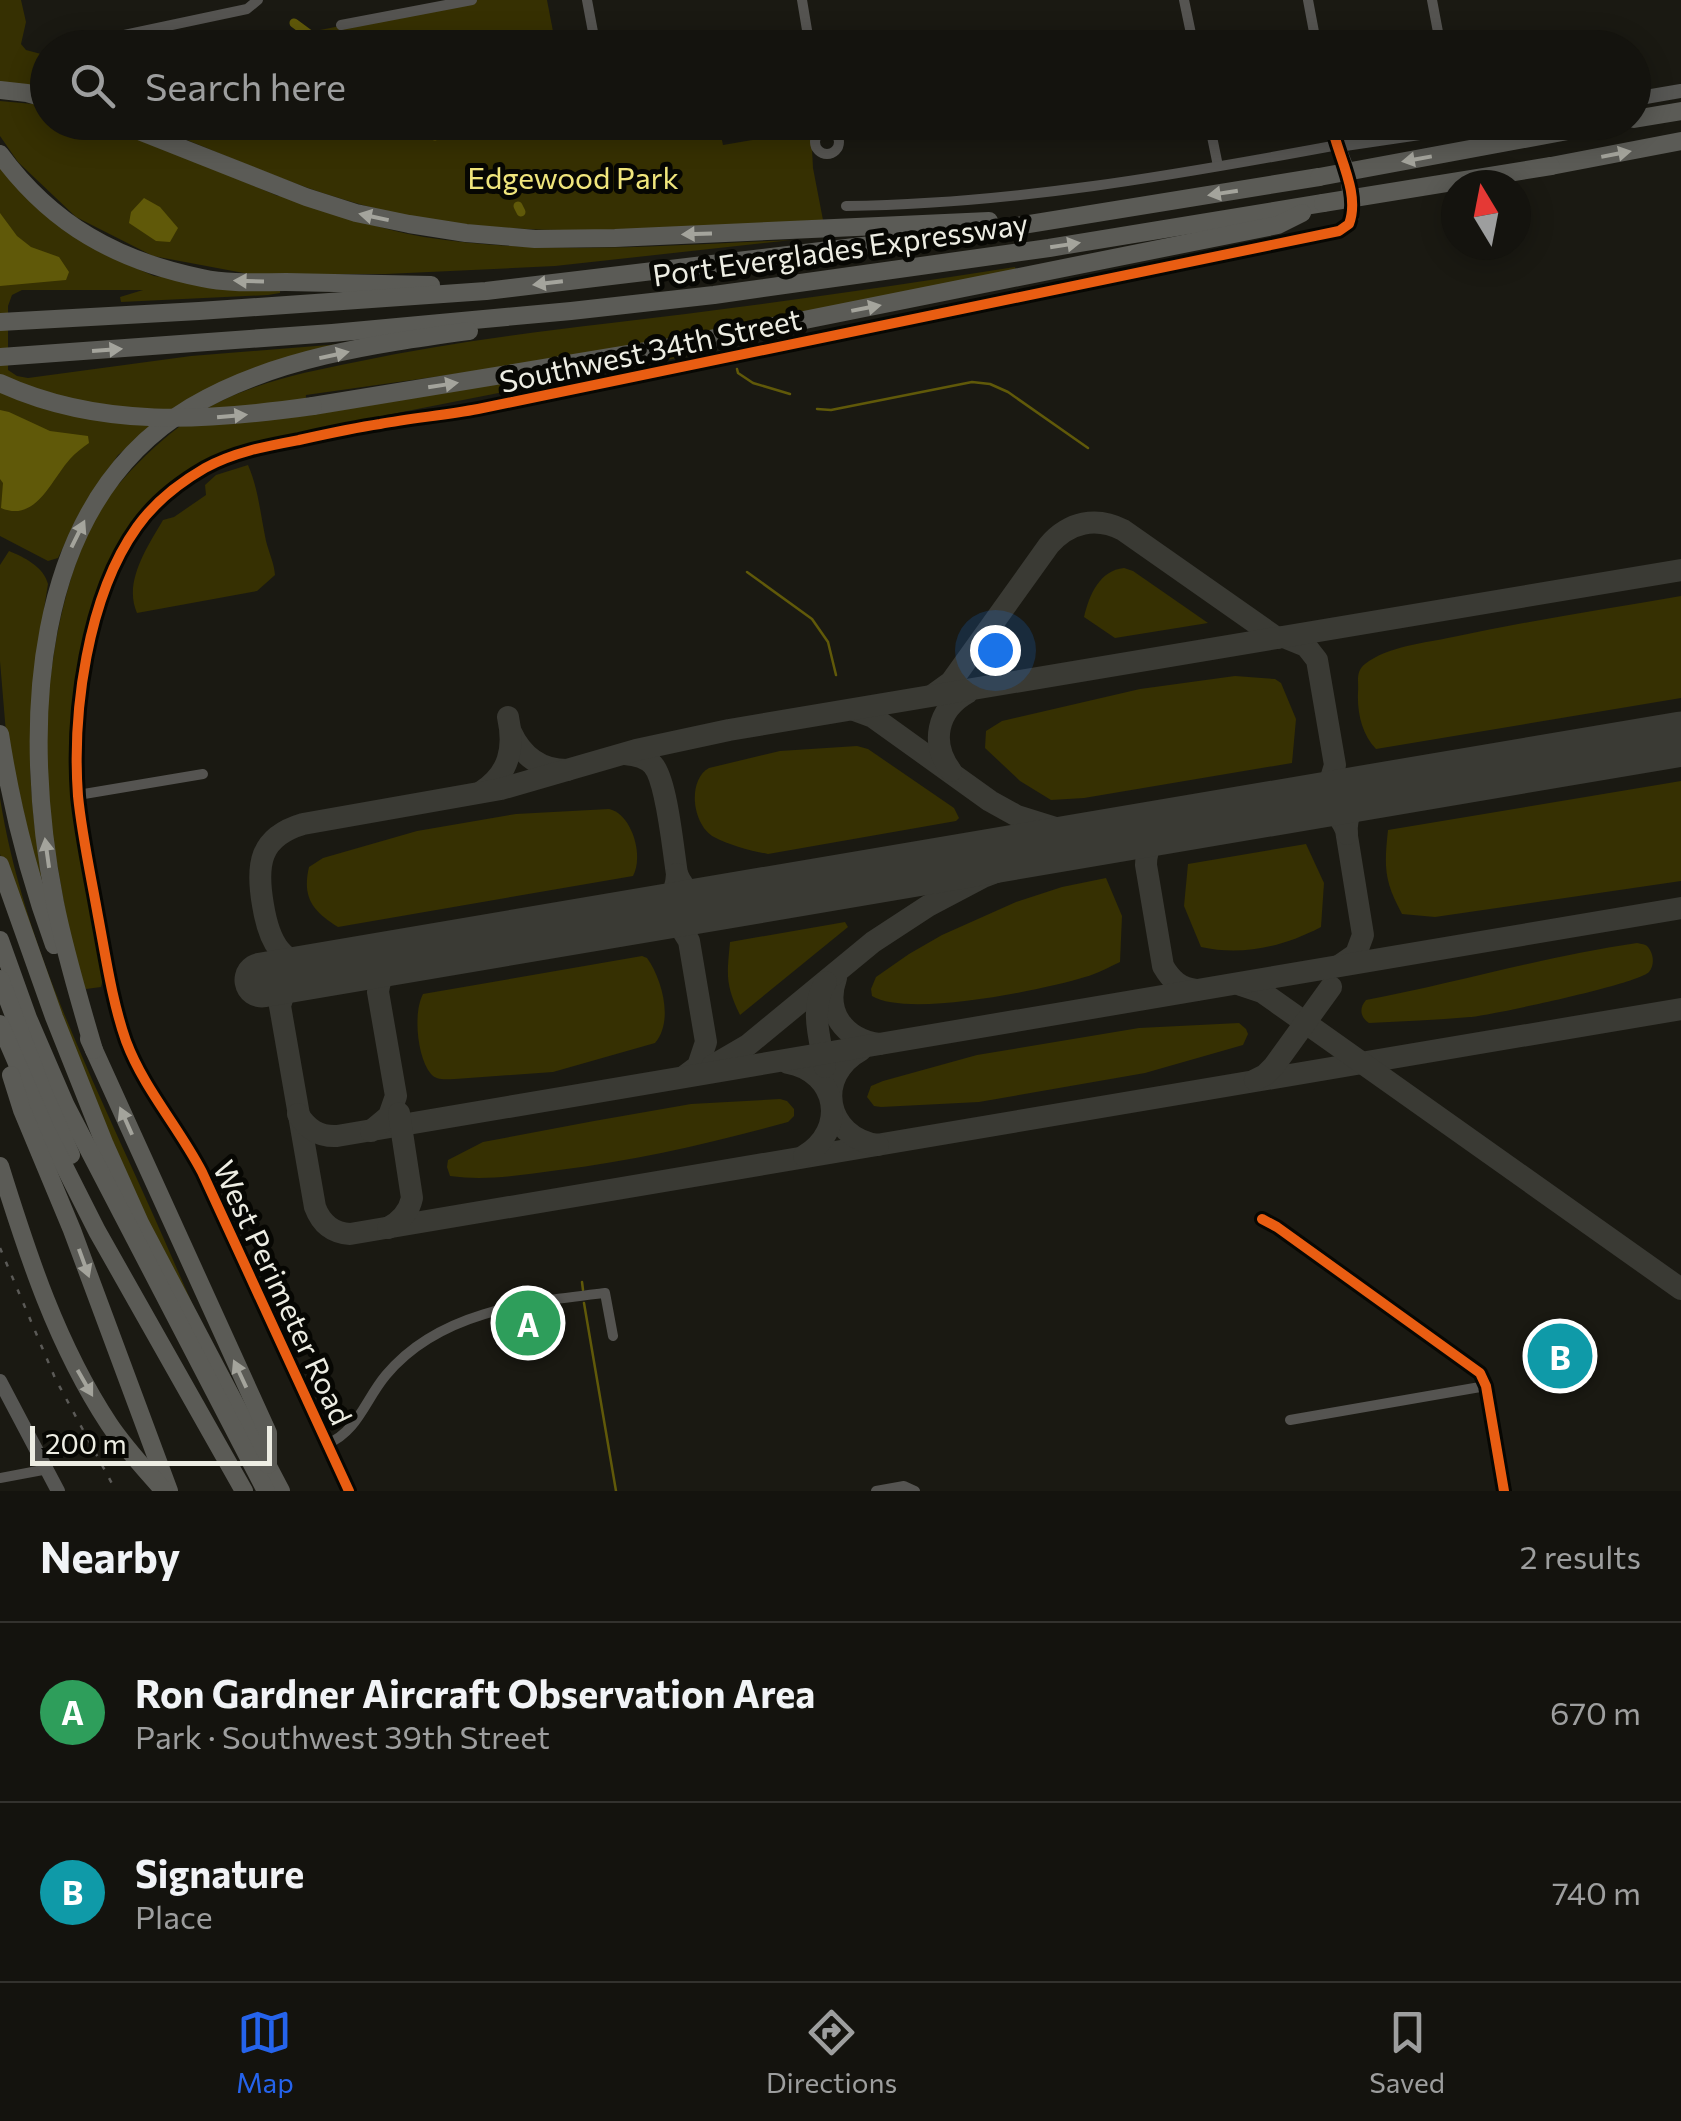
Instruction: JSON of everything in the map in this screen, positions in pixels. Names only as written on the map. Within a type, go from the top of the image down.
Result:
[{"type":"highway","points":[[0,90],[30,94]]},
{"type":"highway","points":[[1651,117],[1681,111]]},
{"type":"highway","points":[[162,140],[356,213],[466,233],[536,239],[615,238],[982,220],[1039,223]]},
{"type":"highway","name":"Port Everglades Expressway","points":[[5,322],[486,291],[1039,223],[1519,140]]},
{"type":"highway","name":"Port Everglades Expressway","points":[[5,356],[200,344],[572,311],[772,288],[962,261],[1681,142]]},
{"type":"highway","points":[[0,154],[32,192],[61,218],[95,242],[145,264],[206,279],[460,285],[486,291]]},
{"type":"highway","points":[[0,383],[61,405],[137,418],[198,419],[312,406],[665,348],[952,291],[1278,225],[1323,203]]},
{"type":"highway","points":[[94,1050],[54,902],[40,756],[43,676],[52,613],[70,550],[93,507],[121,468],[160,429],[191,407],[238,383],[320,358],[424,338],[511,327],[572,311]]},
{"type":"highway","points":[[0,734],[28,862],[50,934],[94,1050],[268,1433],[268,1466]]},
{"type":"highway","points":[[0,866],[80,1088],[112,1161],[140,1223],[281,1491]]},
{"type":"highway","points":[[0,900],[118,1210]]},
{"type":"highway","points":[[0,940],[66,1106],[266,1491]]},
{"type":"highway","points":[[0,979],[42,1090],[119,1252],[128,1286]]},
{"type":"highway","points":[[0,1024],[45,1128],[240,1491]]},
{"type":"highway","points":[[0,1050],[82,1218],[240,1491]]},
{"type":"highway","points":[[11,1074],[167,1491]]},
{"type":"highway","points":[[0,1166],[30,1263],[70,1357],[110,1424],[167,1491]]},
{"type":"street","points":[[148,30],[247,9],[258,0]]},
{"type":"street","points":[[341,26],[472,0]]},
{"type":"street","points":[[587,0],[593,30]]},
{"type":"street","points":[[802,0],[807,30]]},
{"type":"street","points":[[1184,0],[1190,30]]},
{"type":"street","points":[[1308,0],[1314,30]]},
{"type":"street","points":[[1432,0],[1438,30]]},
{"type":"street","points":[[1651,96],[1681,91]]},
{"type":"street","points":[[1213,140],[1218,166]]},
{"type":"street","points":[[1336,140],[1338,145]]},
{"type":"street","points":[[846,206],[988,199],[1142,179],[1368,140]]},
{"type":"street","name":"Southwest 34th Street","points":[[87,654],[99,609],[128,540],[168,494],[213,464],[241,453],[379,424],[478,409],[1343,230],[1352,216],[1346,166],[1338,145]]},
{"type":"street","name":"West Perimeter Road","points":[[87,654],[78,724],[78,795],[110,981],[128,1044],[153,1096],[202,1172],[348,1491]]},
{"type":"street","points":[[78,795],[203,774]]},
{"type":"street","points":[[1262,1220],[1278,1227],[1480,1374],[1486,1386],[1504,1491]]},
{"type":"street","points":[[327,1444],[349,1431],[371,1395],[416,1348],[446,1329],[496,1310],[605,1293],[613,1336]]},
{"type":"street","points":[[0,1381],[58,1491]]},
{"type":"street","points":[[1290,1420],[1486,1386]]},
{"type":"street","points":[[0,1478],[48,1469]]},
{"type":"street","points":[[876,1491],[904,1486],[915,1491]]},
{"type":"green space","points":[[0,0],[21,0],[26,22],[21,44],[30,51],[30,87],[0,82]]},
{"type":"green space","points":[[472,0],[547,0],[553,30],[320,30]]},
{"type":"green space","points":[[0,101],[30,104],[30,140],[146,140],[278,196],[424,237],[561,248],[792,240],[555,266],[386,274],[249,274],[153,256],[76,217],[18,162],[0,136]]},
{"type":"green space","name":"Edgewood Park","points":[[187,140],[722,140],[723,145],[752,140],[812,140],[823,220],[609,230],[502,228],[396,213],[332,196]]},
{"type":"green space","points":[[0,168],[55,222],[106,255],[154,276],[280,291],[268,295],[121,302],[120,297],[143,290],[22,290],[12,295],[8,306],[8,370],[17,376],[28,378],[191,356],[341,344],[150,430],[118,455],[79,514],[58,558],[48,561],[0,536]]},
{"type":"green space","points":[[1015,267],[1016,271],[786,318],[541,362],[306,395],[305,416],[705,349],[708,352],[392,414],[230,451],[194,469],[117,551],[73,716],[105,972],[101,987],[86,989],[77,980],[50,829],[46,780],[48,704],[59,626],[68,589],[94,520],[132,469],[184,423],[219,402],[269,382],[451,344]]},
{"type":"green space","points":[[248,465],[275,575],[257,591],[137,613],[133,601],[135,577],[163,520],[206,495],[205,485],[216,475]]},
{"type":"green space","points":[[9,551],[38,568],[48,584],[36,668],[30,754],[47,917],[6,733],[0,661],[0,565]]},
{"type":"green space","points":[[1124,568],[1208,623],[1115,638],[1084,617],[1097,585],[1108,573]]},
{"type":"green space","points":[[1681,596],[1681,698],[1376,749],[1364,730],[1358,708],[1359,674],[1365,664],[1385,653]]},
{"type":"green space","points":[[1235,676],[1275,679],[1281,683],[1296,719],[1292,763],[1084,798],[1051,800],[1020,781],[985,748],[986,731],[1002,721],[1140,689]]},
{"type":"green space","points":[[857,746],[868,749],[954,808],[959,818],[768,854],[720,840],[701,823],[695,792],[697,782],[709,768],[780,751]]},
{"type":"green space","points":[[1681,781],[1681,881],[1435,917],[1402,914],[1392,892],[1386,864],[1388,830]]},
{"type":"green space","points":[[0,798],[20,887],[49,975],[199,1319],[162,1258],[22,929],[0,854]]},
{"type":"green space","points":[[609,809],[624,819],[634,837],[637,858],[633,876],[338,927],[316,909],[308,895],[309,867],[323,858],[417,831],[516,814]]},
{"type":"green space","points":[[1306,844],[1324,883],[1321,927],[1262,948],[1201,947],[1184,906],[1188,864]]},
{"type":"green space","points":[[1106,878],[1122,916],[1120,962],[1065,982],[976,1000],[915,1004],[872,996],[876,977],[942,935],[1016,902]]},
{"type":"green space","points":[[845,922],[848,927],[740,1015],[728,979],[730,942]]},
{"type":"green space","points":[[1637,943],[1646,945],[1651,953],[1653,964],[1649,972],[1593,991],[1470,1017],[1369,1023],[1362,1015],[1366,1000]]},
{"type":"green space","points":[[642,956],[652,967],[664,1000],[664,1023],[655,1043],[553,1072],[439,1079],[426,1066],[417,1023],[423,994]]},
{"type":"green space","points":[[1239,1023],[1248,1034],[1243,1045],[1145,1073],[979,1102],[881,1107],[874,1106],[867,1097],[871,1086],[883,1081],[977,1055],[1139,1028]]},
{"type":"green space","points":[[780,1099],[794,1109],[788,1122],[646,1156],[491,1178],[450,1176],[447,1167],[448,1160],[483,1142],[691,1104]]},
{"type":"green space","points":[[558,1306],[562,1329],[497,1340],[493,1317]]},
{"type":"shaded area","points":[[144,198],[160,207],[178,228],[170,242],[156,241],[129,223],[131,212]]},
{"type":"shaded area","points":[[0,213],[31,247],[59,257],[69,272],[66,280],[0,286]]},
{"type":"shaded area","points":[[0,410],[50,431],[88,436],[89,443],[70,459],[41,497],[24,510],[1,508]]},
{"type":"waterway","points":[[294,23],[304,30]]},
{"type":"waterway","points":[[518,206],[521,212]]},
{"type":"waterway","points":[[737,369],[753,383],[790,394]]},
{"type":"waterway","points":[[817,409],[831,410],[972,382],[990,384],[1008,392],[1088,448]]},
{"type":"waterway","points":[[747,572],[812,619],[828,642],[836,675]]},
{"type":"waterway","points":[[582,1282],[583,1290]]},
{"type":"waterway","points":[[584,1303],[616,1491]]},
{"type":"taxiway","points":[[933,695],[951,682],[1049,545],[1065,531],[1083,524],[1103,523],[1123,530],[1277,638]]},
{"type":"taxiway","points":[[321,968],[296,963],[279,950],[269,930],[261,891],[261,865],[269,845],[303,824],[501,789],[636,750],[729,730],[1681,570]]},
{"type":"taxiway","points":[[1284,637],[1306,646],[1317,660],[1335,765],[1329,785],[1311,802]]},
{"type":"taxiway","points":[[951,771],[940,749],[940,728],[949,708],[967,693]]},
{"type":"taxiway","points":[[854,710],[873,717],[1017,816],[1065,831],[1109,836]]},
{"type":"taxiway","points":[[481,792],[498,777],[508,760],[508,717]]},
{"type":"taxiway","points":[[511,732],[533,760],[567,770]]},
{"type":"taxiway","points":[[625,754],[647,760],[658,773],[677,874],[668,900],[643,914]]},
{"type":"taxiway","points":[[1347,834],[1352,809],[1372,792]]},
{"type":"taxiway","points":[[1311,802],[1333,811],[1346,830],[1363,935],[1356,954],[1340,965]]},
{"type":"taxiway","points":[[1171,826],[1152,842],[1146,865],[1163,966],[1176,982],[1196,990]]},
{"type":"taxiway","points":[[712,1066],[748,1045],[873,942],[928,906],[983,877],[1076,842]]},
{"type":"taxiway","points":[[677,874],[695,896],[722,902]]},
{"type":"taxiway","points":[[298,1114],[314,1131],[337,1136],[1681,908]]},
{"type":"taxiway","points":[[635,917],[668,918],[679,925],[689,941],[706,1042],[698,1066],[686,1075]]},
{"type":"taxiway","points":[[371,1131],[389,1116],[396,1096],[379,985],[388,969],[410,955]]},
{"type":"taxiway","points":[[339,967],[302,976],[289,987],[280,1006],[315,1207],[328,1226],[350,1234],[1681,1009]]},
{"type":"taxiway","points":[[836,978],[833,1002],[840,1022],[856,1036],[879,1044]]},
{"type":"taxiway","points":[[825,1067],[817,1012],[826,982]]},
{"type":"taxiway","points":[[1241,985],[1262,992],[1681,1289]]},
{"type":"taxiway","points":[[1255,1080],[1274,1066],[1331,987]]},
{"type":"taxiway","points":[[861,1050],[836,1075],[832,1104],[846,1130],[860,1140],[878,1145]]},
{"type":"taxiway","points":[[788,1063],[818,1078],[831,1103],[827,1132],[804,1156]]},
{"type":"taxiway","points":[[388,1228],[404,1216],[412,1198],[399,1113]]},
{"type":"runway","points":[[262,980],[1681,739]]},
{"type":"railway","points":[[0,1248],[55,1378],[116,1491]]},
{"type":"cycle path","points":[[349,1491],[202,1172],[133,1059],[113,995],[78,796],[78,729],[86,657],[95,621],[120,555],[137,527],[159,502],[195,474],[227,458],[263,447],[478,409],[1339,231],[1349,224],[1352,199],[1336,140]]},
{"type":"cycle path","points":[[1262,1219],[1480,1373],[1486,1386],[1504,1491]]},
{"type":"place","name":"Ron Gardner Aircraft Observation Area","points":[[528,1323]]},
{"type":"place","name":"Signature","points":[[1560,1356]]}]
